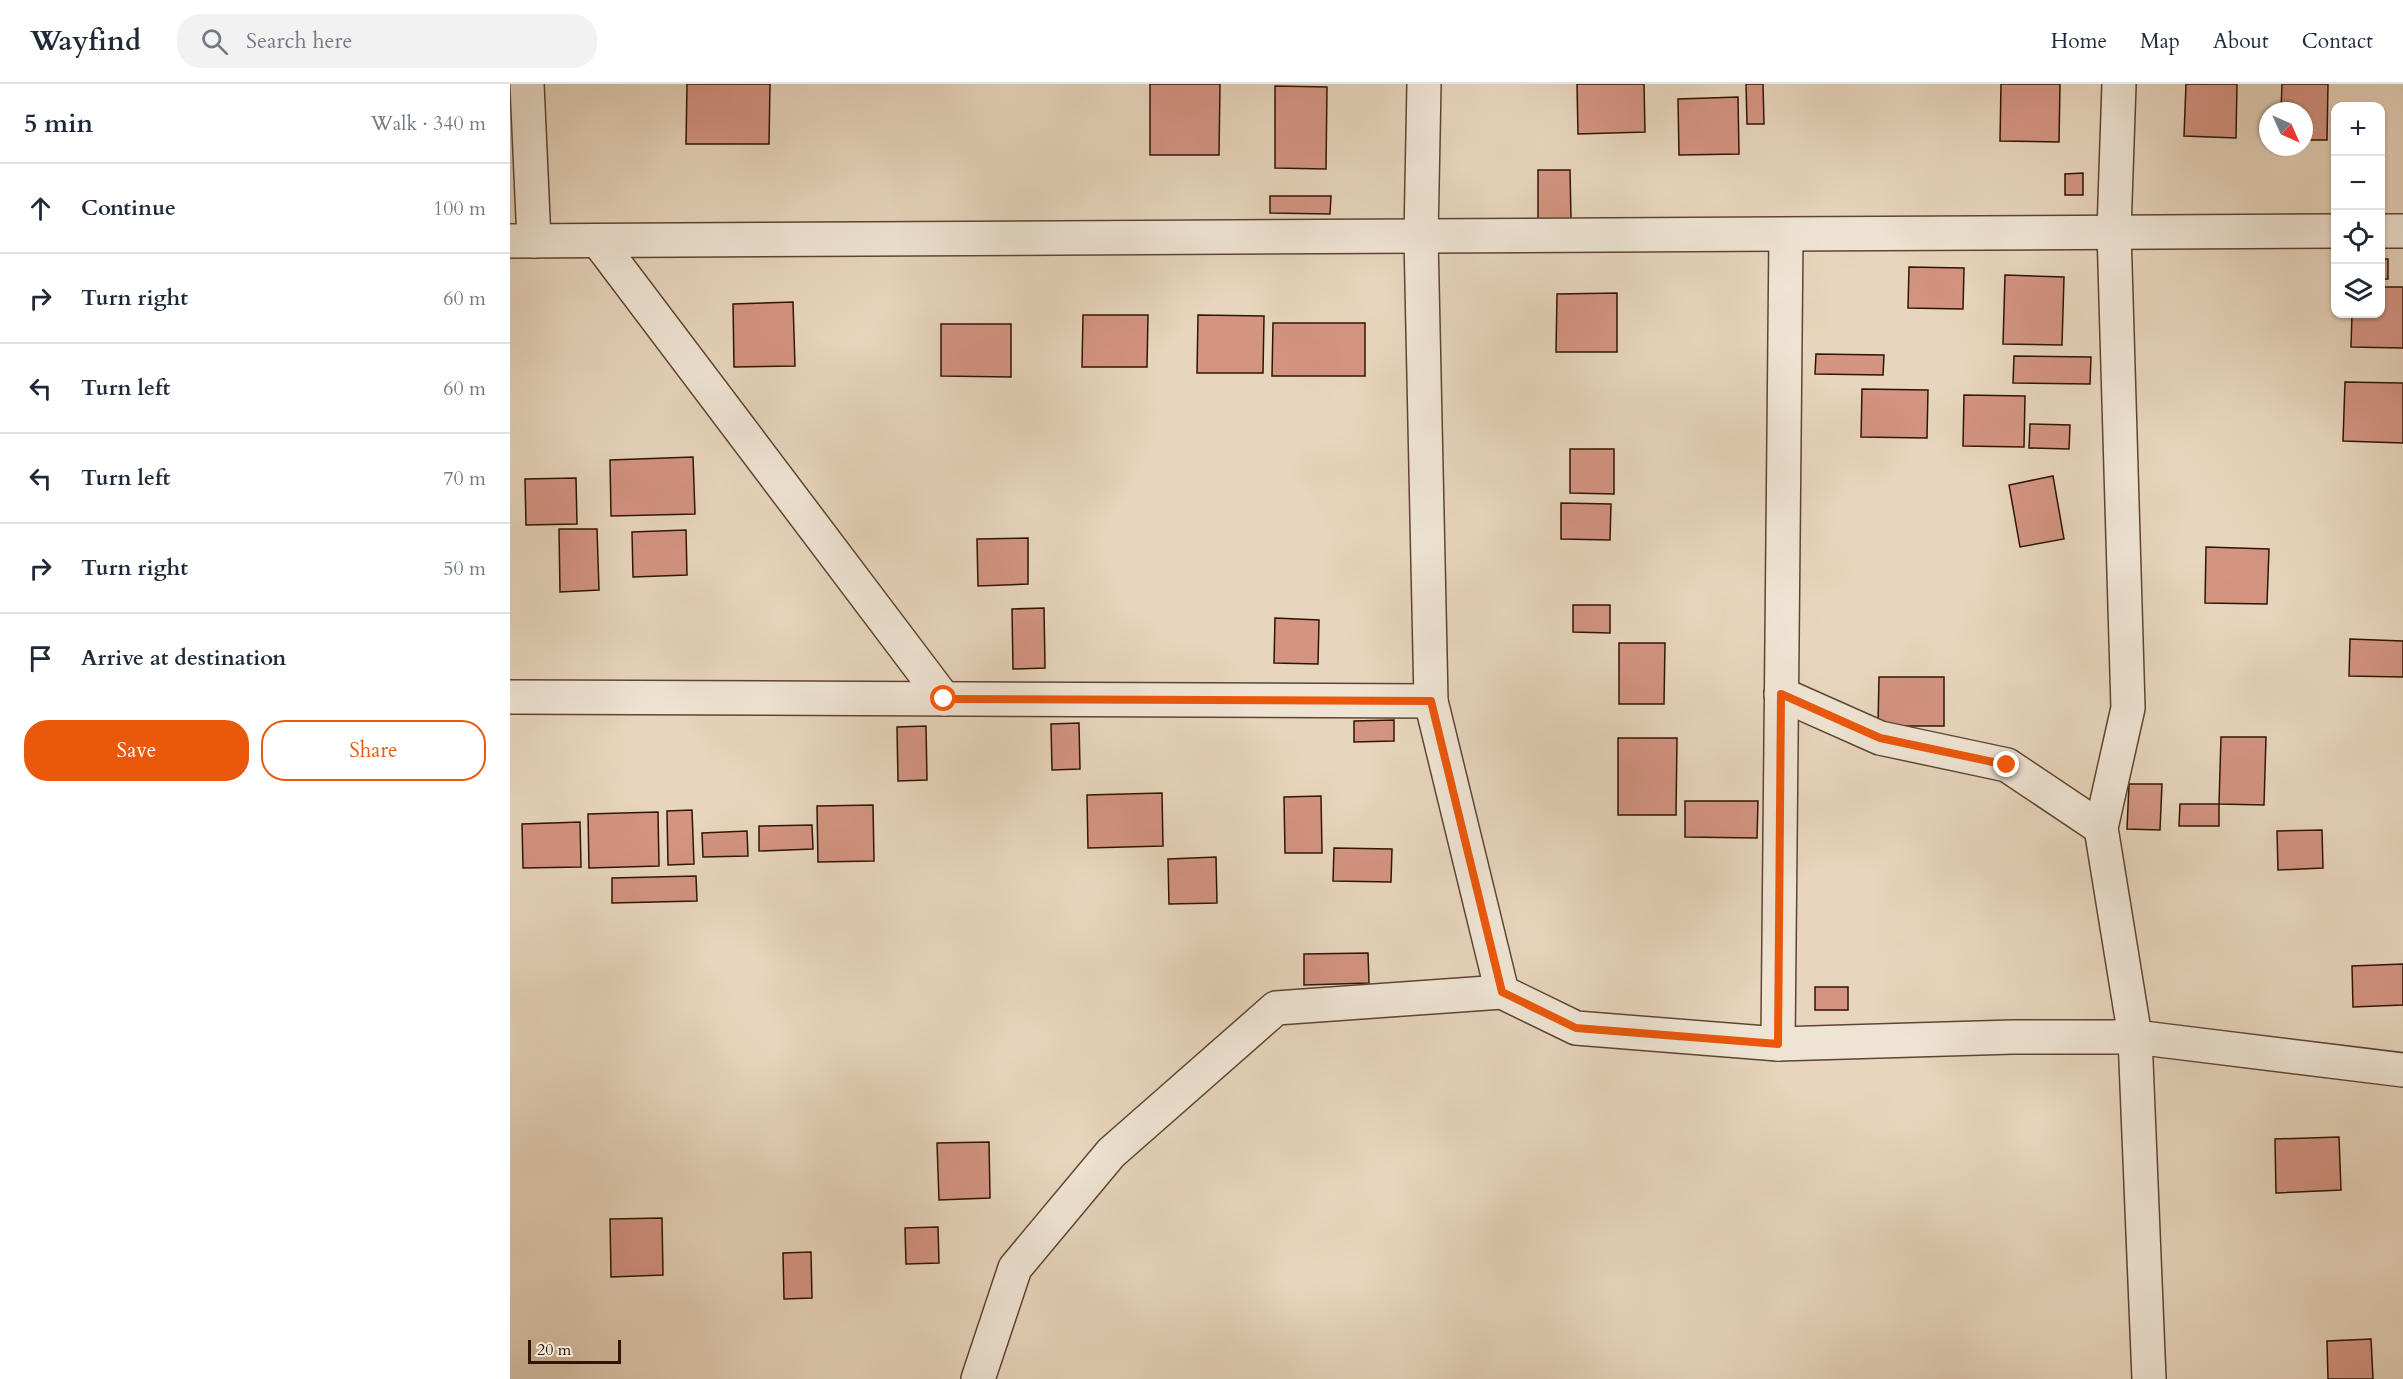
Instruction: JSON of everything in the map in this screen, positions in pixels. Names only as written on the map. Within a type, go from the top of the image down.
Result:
[{"type":"street","points":[[526,84],[522,241],[2331,231]]},
{"type":"street","points":[[1424,84],[1421,237],[1431,701],[1502,992]]},
{"type":"street","points":[[2119,84],[2114,231],[2128,708],[2101,828],[2135,1037],[2149,1379]]},
{"type":"street","points":[[2385,231],[2403,231]]},
{"type":"street","points":[[1778,1044],[1786,235]]},
{"type":"street","points":[[598,241],[944,699]]},
{"type":"street","points":[[1781,694],[1880,738],[2007,765],[2101,828]]},
{"type":"street","points":[[510,697],[1431,701]]},
{"type":"street","points":[[978,1379],[1015,1268],[1111,1153],[1276,1008],[1502,992],[1576,1028],[1778,1044],[2013,1037],[2135,1037],[2403,1070]]},
{"type":"building","points":[[687,84],[770,84],[769,144],[686,144]]},
{"type":"building","points":[[1150,84],[1220,84],[1219,155],[1150,155]]},
{"type":"building","points":[[1577,84],[1644,84],[1645,132],[1578,134]]},
{"type":"building","points":[[1746,84],[1763,84],[1764,124],[1747,124]]},
{"type":"building","points":[[2001,84],[2060,84],[2059,142],[2000,141]]},
{"type":"building","points":[[2186,84],[2237,84],[2236,138],[2184,136]]},
{"type":"building","points":[[2282,84],[2328,84],[2327,140],[2313,140],[2313,102],[2281,102]]},
{"type":"building","points":[[1275,86],[1327,87],[1326,169],[1275,168]]},
{"type":"building","points":[[1738,97],[1739,154],[1679,155],[1678,99]]},
{"type":"building","points":[[1538,170],[1570,170],[1571,219],[1538,219]]},
{"type":"building","points":[[2083,173],[2083,195],[2065,195],[2065,174]]},
{"type":"building","points":[[1270,196],[1331,196],[1330,214],[1270,213]]},
{"type":"building","points":[[2385,259],[2388,259],[2388,279],[2385,279]]},
{"type":"building","points":[[1909,267],[1964,268],[1963,309],[1908,308]]},
{"type":"building","points":[[2005,275],[2064,277],[2062,345],[2003,344]]},
{"type":"building","points":[[2385,287],[2403,287],[2403,348],[2351,347],[2352,318],[2385,318]]},
{"type":"building","points":[[1617,293],[1617,352],[1556,352],[1557,294]]},
{"type":"building","points":[[793,302],[795,366],[734,367],[733,304]]},
{"type":"building","points":[[1083,315],[1148,315],[1147,367],[1082,367]]},
{"type":"building","points":[[1198,315],[1264,316],[1263,373],[1197,373]]},
{"type":"building","points":[[1273,323],[1365,323],[1365,376],[1272,376]]},
{"type":"building","points":[[941,324],[1011,324],[1011,377],[941,376]]},
{"type":"building","points":[[1816,354],[1884,355],[1883,375],[1815,374]]},
{"type":"building","points":[[2014,356],[2091,357],[2090,384],[2013,383]]},
{"type":"building","points":[[2345,382],[2403,383],[2403,443],[2343,441]]},
{"type":"building","points":[[1862,389],[1928,390],[1927,438],[1861,437]]},
{"type":"building","points":[[1964,395],[2025,396],[2024,447],[1963,446]]},
{"type":"building","points":[[2030,424],[2070,425],[2069,449],[2029,448]]},
{"type":"building","points":[[1570,449],[1614,449],[1614,494],[1570,493]]},
{"type":"building","points":[[693,457],[695,514],[611,516],[610,460]]},
{"type":"building","points":[[2053,476],[2064,539],[2020,547],[2009,485]]},
{"type":"building","points":[[576,478],[577,524],[526,525],[525,479]]},
{"type":"building","points":[[1561,503],[1611,504],[1610,540],[1561,539]]},
{"type":"building","points":[[559,529],[597,529],[599,590],[560,592]]},
{"type":"building","points":[[686,530],[687,575],[633,577],[632,532]]},
{"type":"building","points":[[1028,538],[1028,584],[978,586],[977,539]]},
{"type":"building","points":[[2206,547],[2269,549],[2267,604],[2205,603]]},
{"type":"building","points":[[1573,605],[1610,605],[1610,633],[1573,632]]},
{"type":"building","points":[[1044,608],[1045,668],[1013,669],[1012,609]]},
{"type":"building","points":[[1275,618],[1319,620],[1318,664],[1274,663]]},
{"type":"building","points":[[2350,639],[2403,641],[2403,677],[2349,676]]},
{"type":"building","points":[[1619,643],[1665,643],[1664,704],[1619,704]]},
{"type":"building","points":[[1879,677],[1944,677],[1944,726],[1878,726]]},
{"type":"building","points":[[1394,720],[1394,741],[1354,742],[1354,721]]},
{"type":"building","points":[[1079,723],[1080,769],[1052,770],[1051,724]]},
{"type":"building","points":[[926,726],[927,780],[898,781],[897,727]]},
{"type":"building","points":[[2221,737],[2266,737],[2264,805],[2219,804]]},
{"type":"building","points":[[1618,738],[1677,738],[1676,815],[1618,815]]},
{"type":"building","points":[[2129,784],[2162,784],[2160,830],[2127,829]]},
{"type":"building","points":[[1162,793],[1163,846],[1088,848],[1087,795]]},
{"type":"building","points":[[1321,796],[1322,853],[1285,853],[1284,797]]},
{"type":"building","points":[[1685,801],[1758,801],[1757,838],[1685,837]]},
{"type":"building","points":[[2180,804],[2219,804],[2219,826],[2179,826]]},
{"type":"building","points":[[873,805],[874,861],[818,862],[817,806]]},
{"type":"building","points":[[692,810],[694,864],[668,865],[667,811]]},
{"type":"building","points":[[658,812],[659,866],[589,868],[588,814]]},
{"type":"building","points":[[580,822],[581,867],[523,868],[522,824]]},
{"type":"building","points":[[812,825],[813,849],[759,851],[759,826]]},
{"type":"building","points":[[2322,830],[2323,868],[2278,870],[2277,831]]},
{"type":"building","points":[[747,831],[748,856],[703,857],[702,833]]},
{"type":"building","points":[[1334,848],[1392,849],[1391,882],[1333,881]]},
{"type":"building","points":[[1216,857],[1217,903],[1169,904],[1168,859]]},
{"type":"building","points":[[696,876],[697,901],[612,903],[612,878]]},
{"type":"building","points":[[1368,953],[1369,983],[1304,985],[1304,954]]},
{"type":"building","points":[[2403,964],[2403,1005],[2353,1007],[2352,966]]},
{"type":"building","points":[[1815,987],[1848,987],[1848,1010],[1815,1010]]},
{"type":"building","points":[[2339,1137],[2341,1190],[2276,1193],[2275,1139]]},
{"type":"building","points":[[989,1142],[990,1198],[939,1200],[937,1143]]},
{"type":"building","points":[[662,1218],[663,1275],[611,1277],[610,1219]]},
{"type":"building","points":[[938,1227],[939,1263],[906,1264],[905,1228]]},
{"type":"building","points":[[811,1252],[812,1298],[784,1299],[783,1253]]},
{"type":"building","points":[[2371,1339],[2373,1379],[2328,1379],[2327,1341]]},
{"type":"route","points":[[944,699],[1431,701],[1502,992],[1576,1028],[1778,1044],[1781,694],[1880,738],[2007,765]]}]
